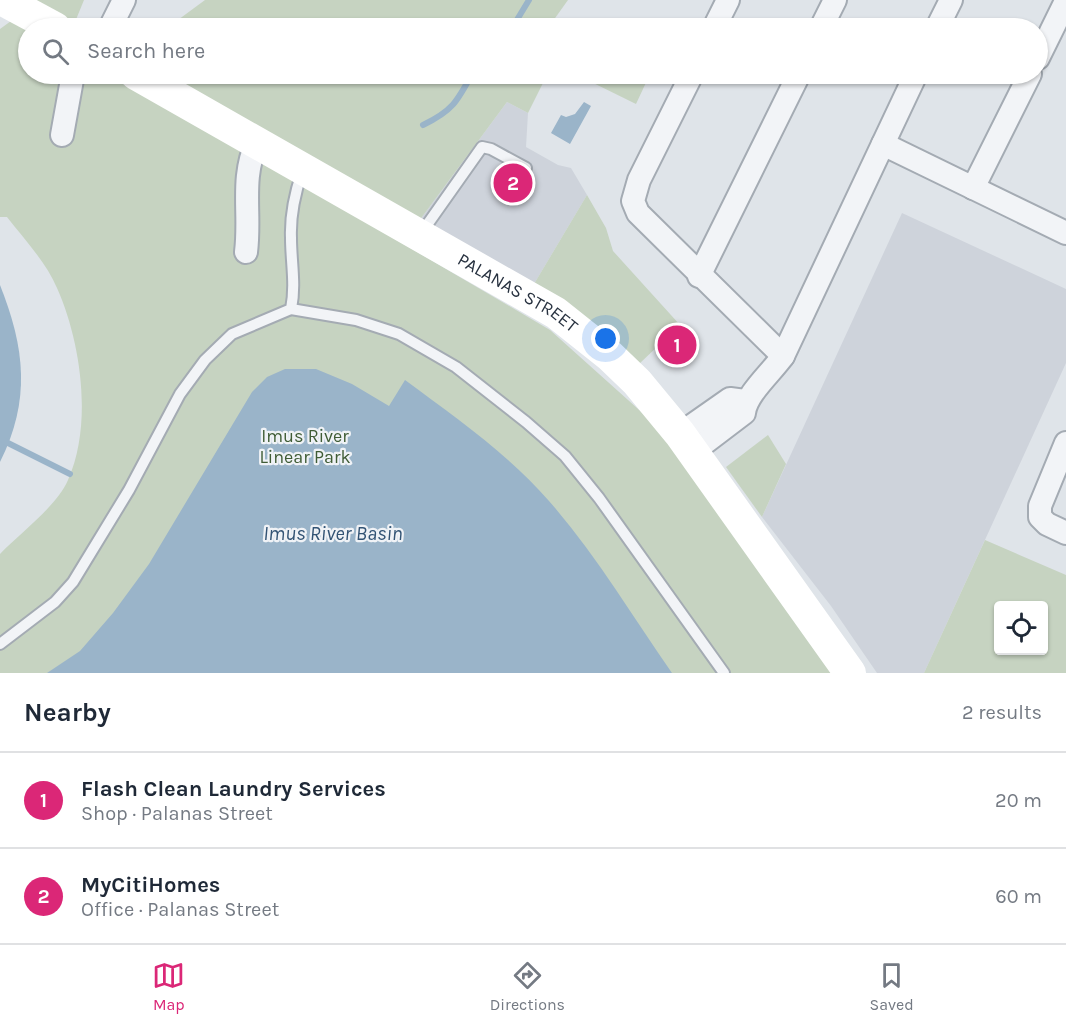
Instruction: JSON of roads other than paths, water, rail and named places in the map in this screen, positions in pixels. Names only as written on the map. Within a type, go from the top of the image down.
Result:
[{"type":"main road","points":[[3,0],[36,18]]},
{"type":"main road","name":"PALANAS STREET","points":[[154,84],[556,313],[610,356],[637,382],[687,443],[850,673]]},
{"type":"street","points":[[115,18],[124,0]]},
{"type":"street","points":[[719,18],[728,0]]},
{"type":"street","points":[[826,18],[835,0]]},
{"type":"street","points":[[943,18],[951,0]]},
{"type":"street","points":[[1048,38],[1066,1]]},
{"type":"street","points":[[62,135],[71,84]]},
{"type":"street","points":[[687,84],[639,180],[633,201],[638,213],[699,276],[783,356]]},
{"type":"street","points":[[699,276],[794,84]]},
{"type":"street","points":[[687,443],[730,399],[745,401],[764,382],[783,356],[911,84]]},
{"type":"street","points":[[973,188],[1025,84]]},
{"type":"street","points":[[246,252],[248,234],[245,182],[249,159],[257,142]]},
{"type":"street","points":[[883,144],[1065,230]]},
{"type":"street","points":[[1066,443],[1040,506],[1040,517],[1047,524],[1066,533]]},
{"type":"lane","points":[[420,235],[482,147],[492,149],[526,168]]},
{"type":"lane","points":[[291,309],[294,291],[290,235],[295,194],[303,169]]},
{"type":"lane","points":[[0,644],[55,602],[73,582],[129,490],[180,394],[205,360],[232,334],[291,309],[356,320],[399,334],[456,367],[526,422],[565,456],[592,490],[724,673]]},
{"type":"water","points":[[584,102],[591,106],[570,144],[551,133],[561,115],[566,117],[575,114]]},
{"type":"water","points":[[0,285],[15,331],[21,374],[17,417],[0,462]]},
{"type":"water","name":"Imus River Basin","points":[[285,369],[316,369],[352,384],[389,406],[405,380],[480,436],[516,467],[566,521],[598,563],[672,673],[47,673],[80,651],[113,613],[149,564],[252,392],[267,377]]},
{"type":"waterway","points":[[518,18],[529,0]]},
{"type":"waterway","points":[[423,125],[453,105],[466,84]]},
{"type":"waterway","points":[[4,441],[70,474]]},
{"type":"place","name":"MyCitiHomes","points":[[513,183]]},
{"type":"place","name":"Flash Clean Laundry Services","points":[[677,345]]},
{"type":"park label","name":"Imus River Linear Park","points":[[305,446]]}]
